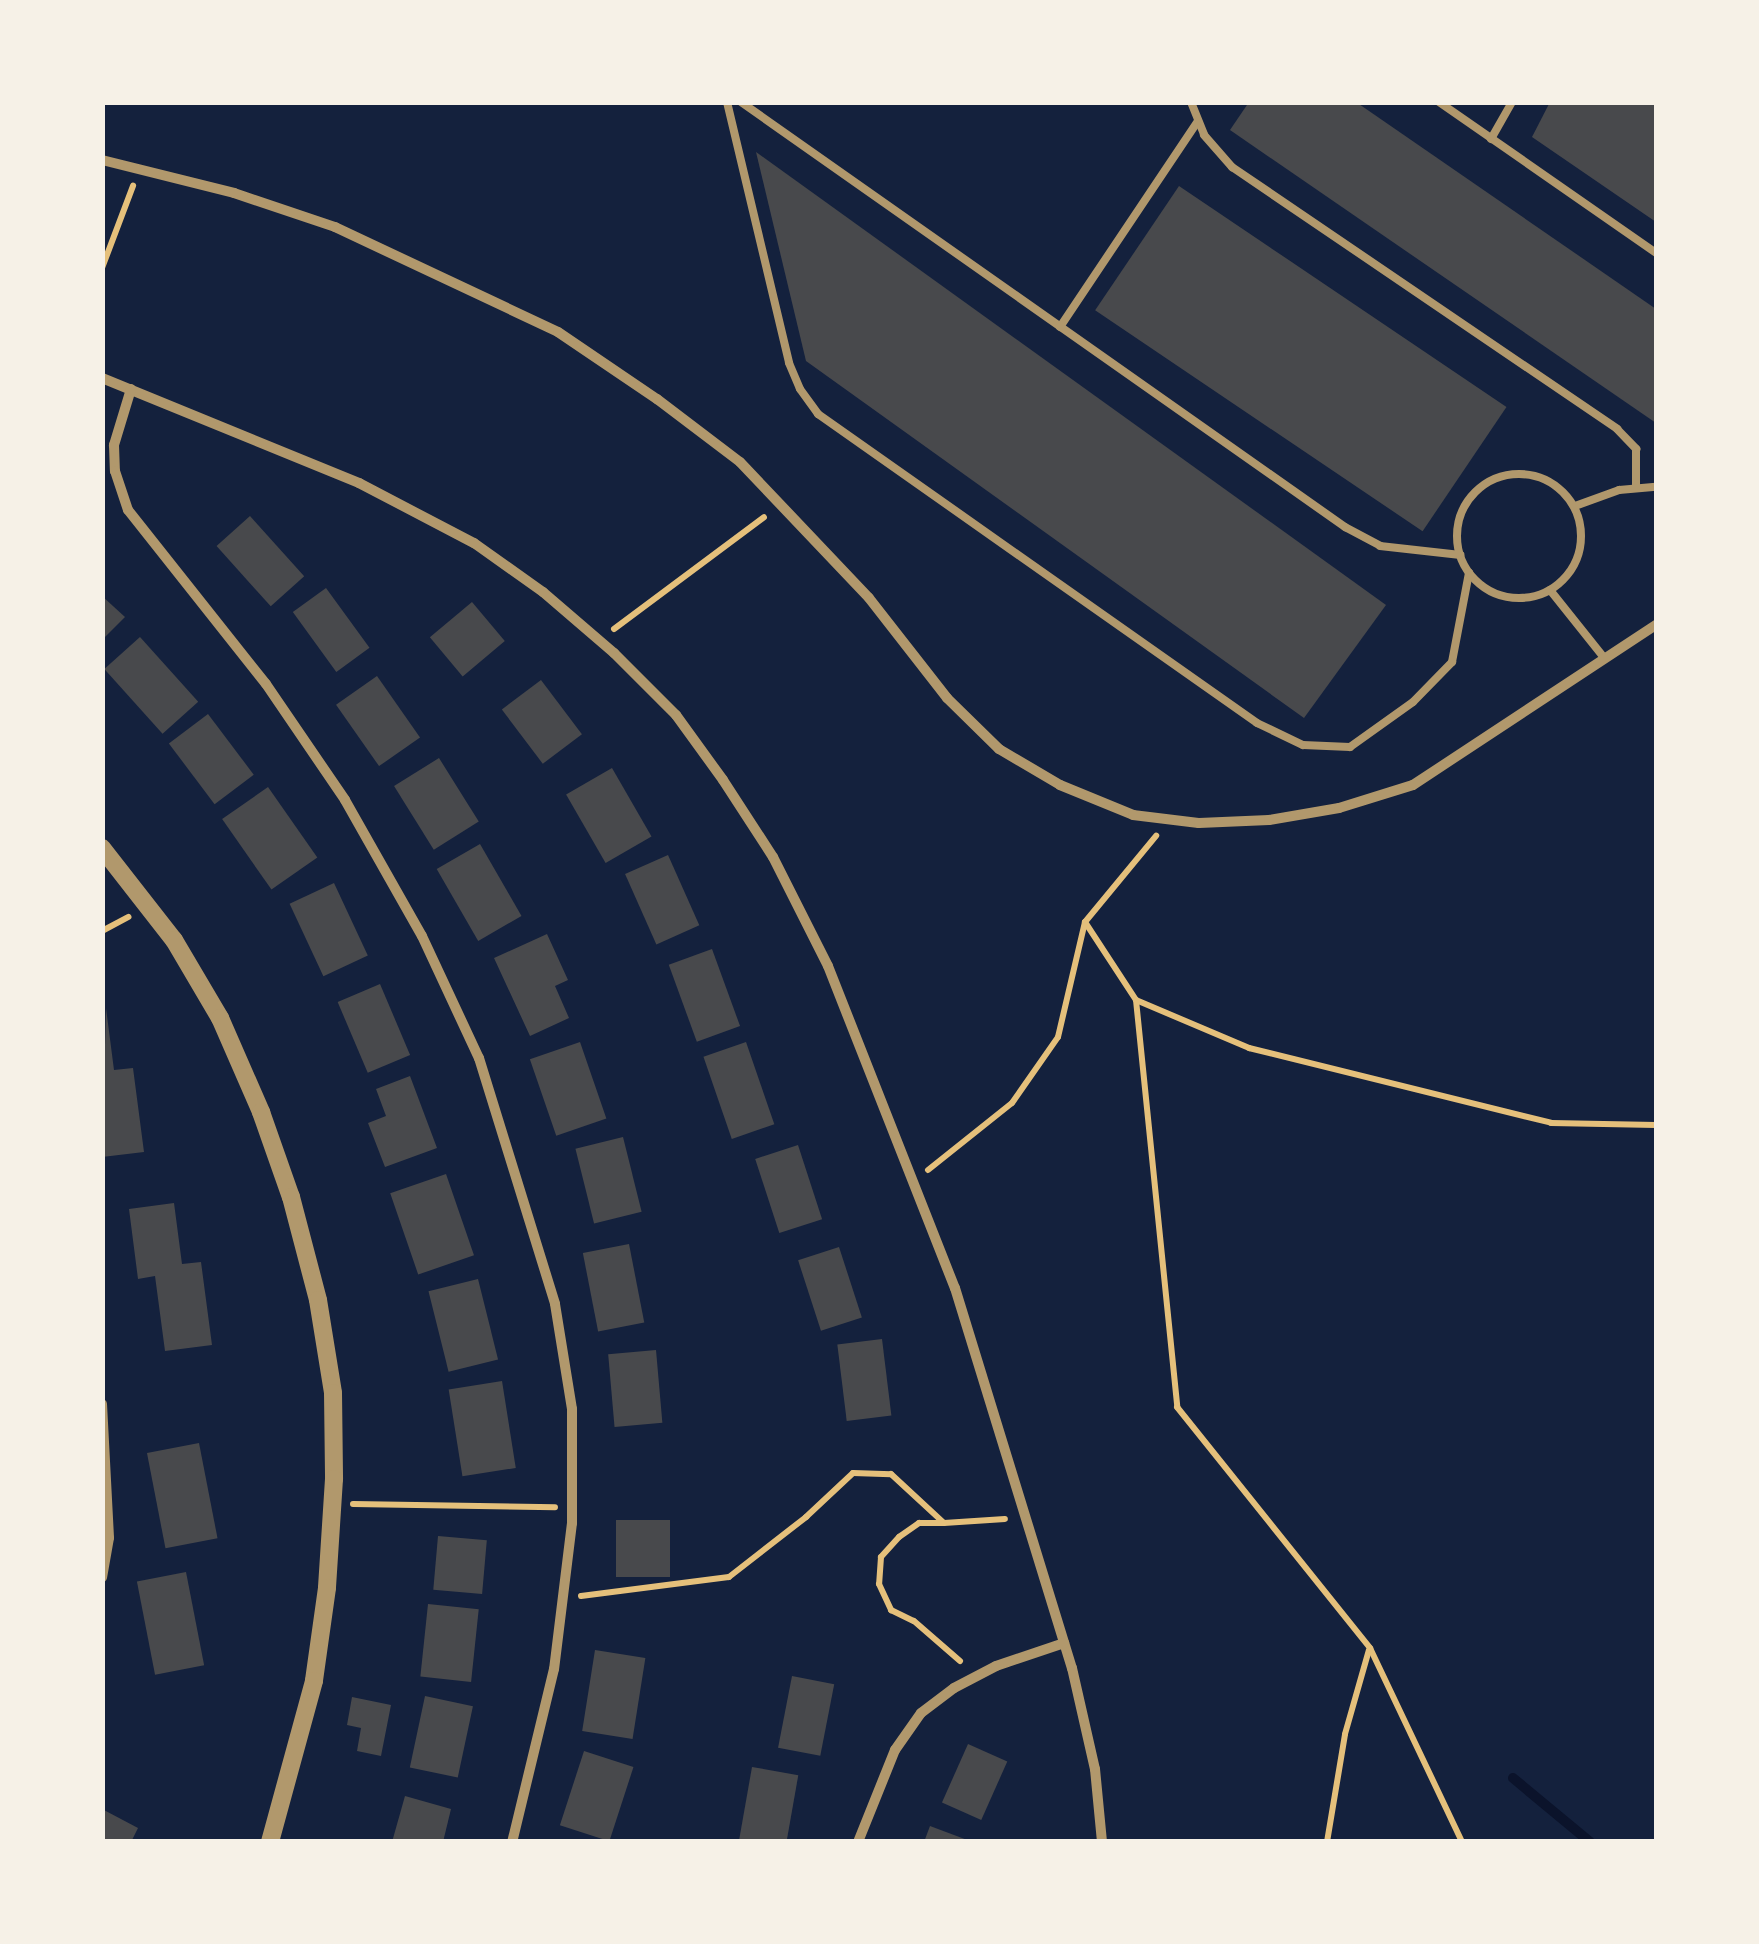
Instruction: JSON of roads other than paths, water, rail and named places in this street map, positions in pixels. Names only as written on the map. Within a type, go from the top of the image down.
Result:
[{"type":"street","points":[[102,160],[140,166],[335,227],[558,332],[740,462],[869,598],[947,698],[998,748],[1060,785],[1132,814],[1170,820],[1268,820],[1339,808],[1413,785],[1656,625]]},
{"type":"street","points":[[102,378],[359,483],[474,543],[544,592],[676,716],[773,858],[828,966],[954,1288],[1064,1643],[1095,1770],[1102,1842]]},
{"type":"street","points":[[131,390],[114,445],[115,471],[128,510],[266,684],[346,800],[422,936],[480,1058],[555,1304],[572,1410],[572,1507],[554,1668],[512,1842]]},
{"type":"street","points":[[102,848],[174,940],[220,1018],[279,1163],[318,1300],[332,1393],[327,1588],[314,1680],[270,1842]]},
{"type":"street","points":[[102,1404],[109,1538],[102,1577]]},
{"type":"street","points":[[858,1842],[895,1750],[921,1713],[973,1678],[1064,1643]]},
{"type":"lane","points":[[727,102],[789,363],[800,390],[818,414],[1257,723],[1303,745],[1350,747],[1413,702],[1452,662],[1469,573]]},
{"type":"lane","points":[[741,102],[1345,526],[1380,546],[1460,555]]},
{"type":"lane","points":[[1191,102],[1204,135],[1232,166],[1617,428],[1636,450],[1636,487]]},
{"type":"lane","points":[[1439,102],[1656,253]]},
{"type":"lane","points":[[1491,138],[1512,102]]},
{"type":"lane","points":[[1060,327],[1198,120]]},
{"type":"lane","points":[[1504,474],[1544,478],[1562,489],[1575,506],[1582,546],[1574,566],[1550,590],[1523,599],[1503,596],[1469,573],[1460,555],[1460,514],[1470,496],[1504,474]]},
{"type":"lane","points":[[1575,506],[1636,487],[1656,488]]},
{"type":"lane","points":[[1550,590],[1605,659]]},
{"type":"waterway","points":[[1513,1778],[1590,1842]]}]
